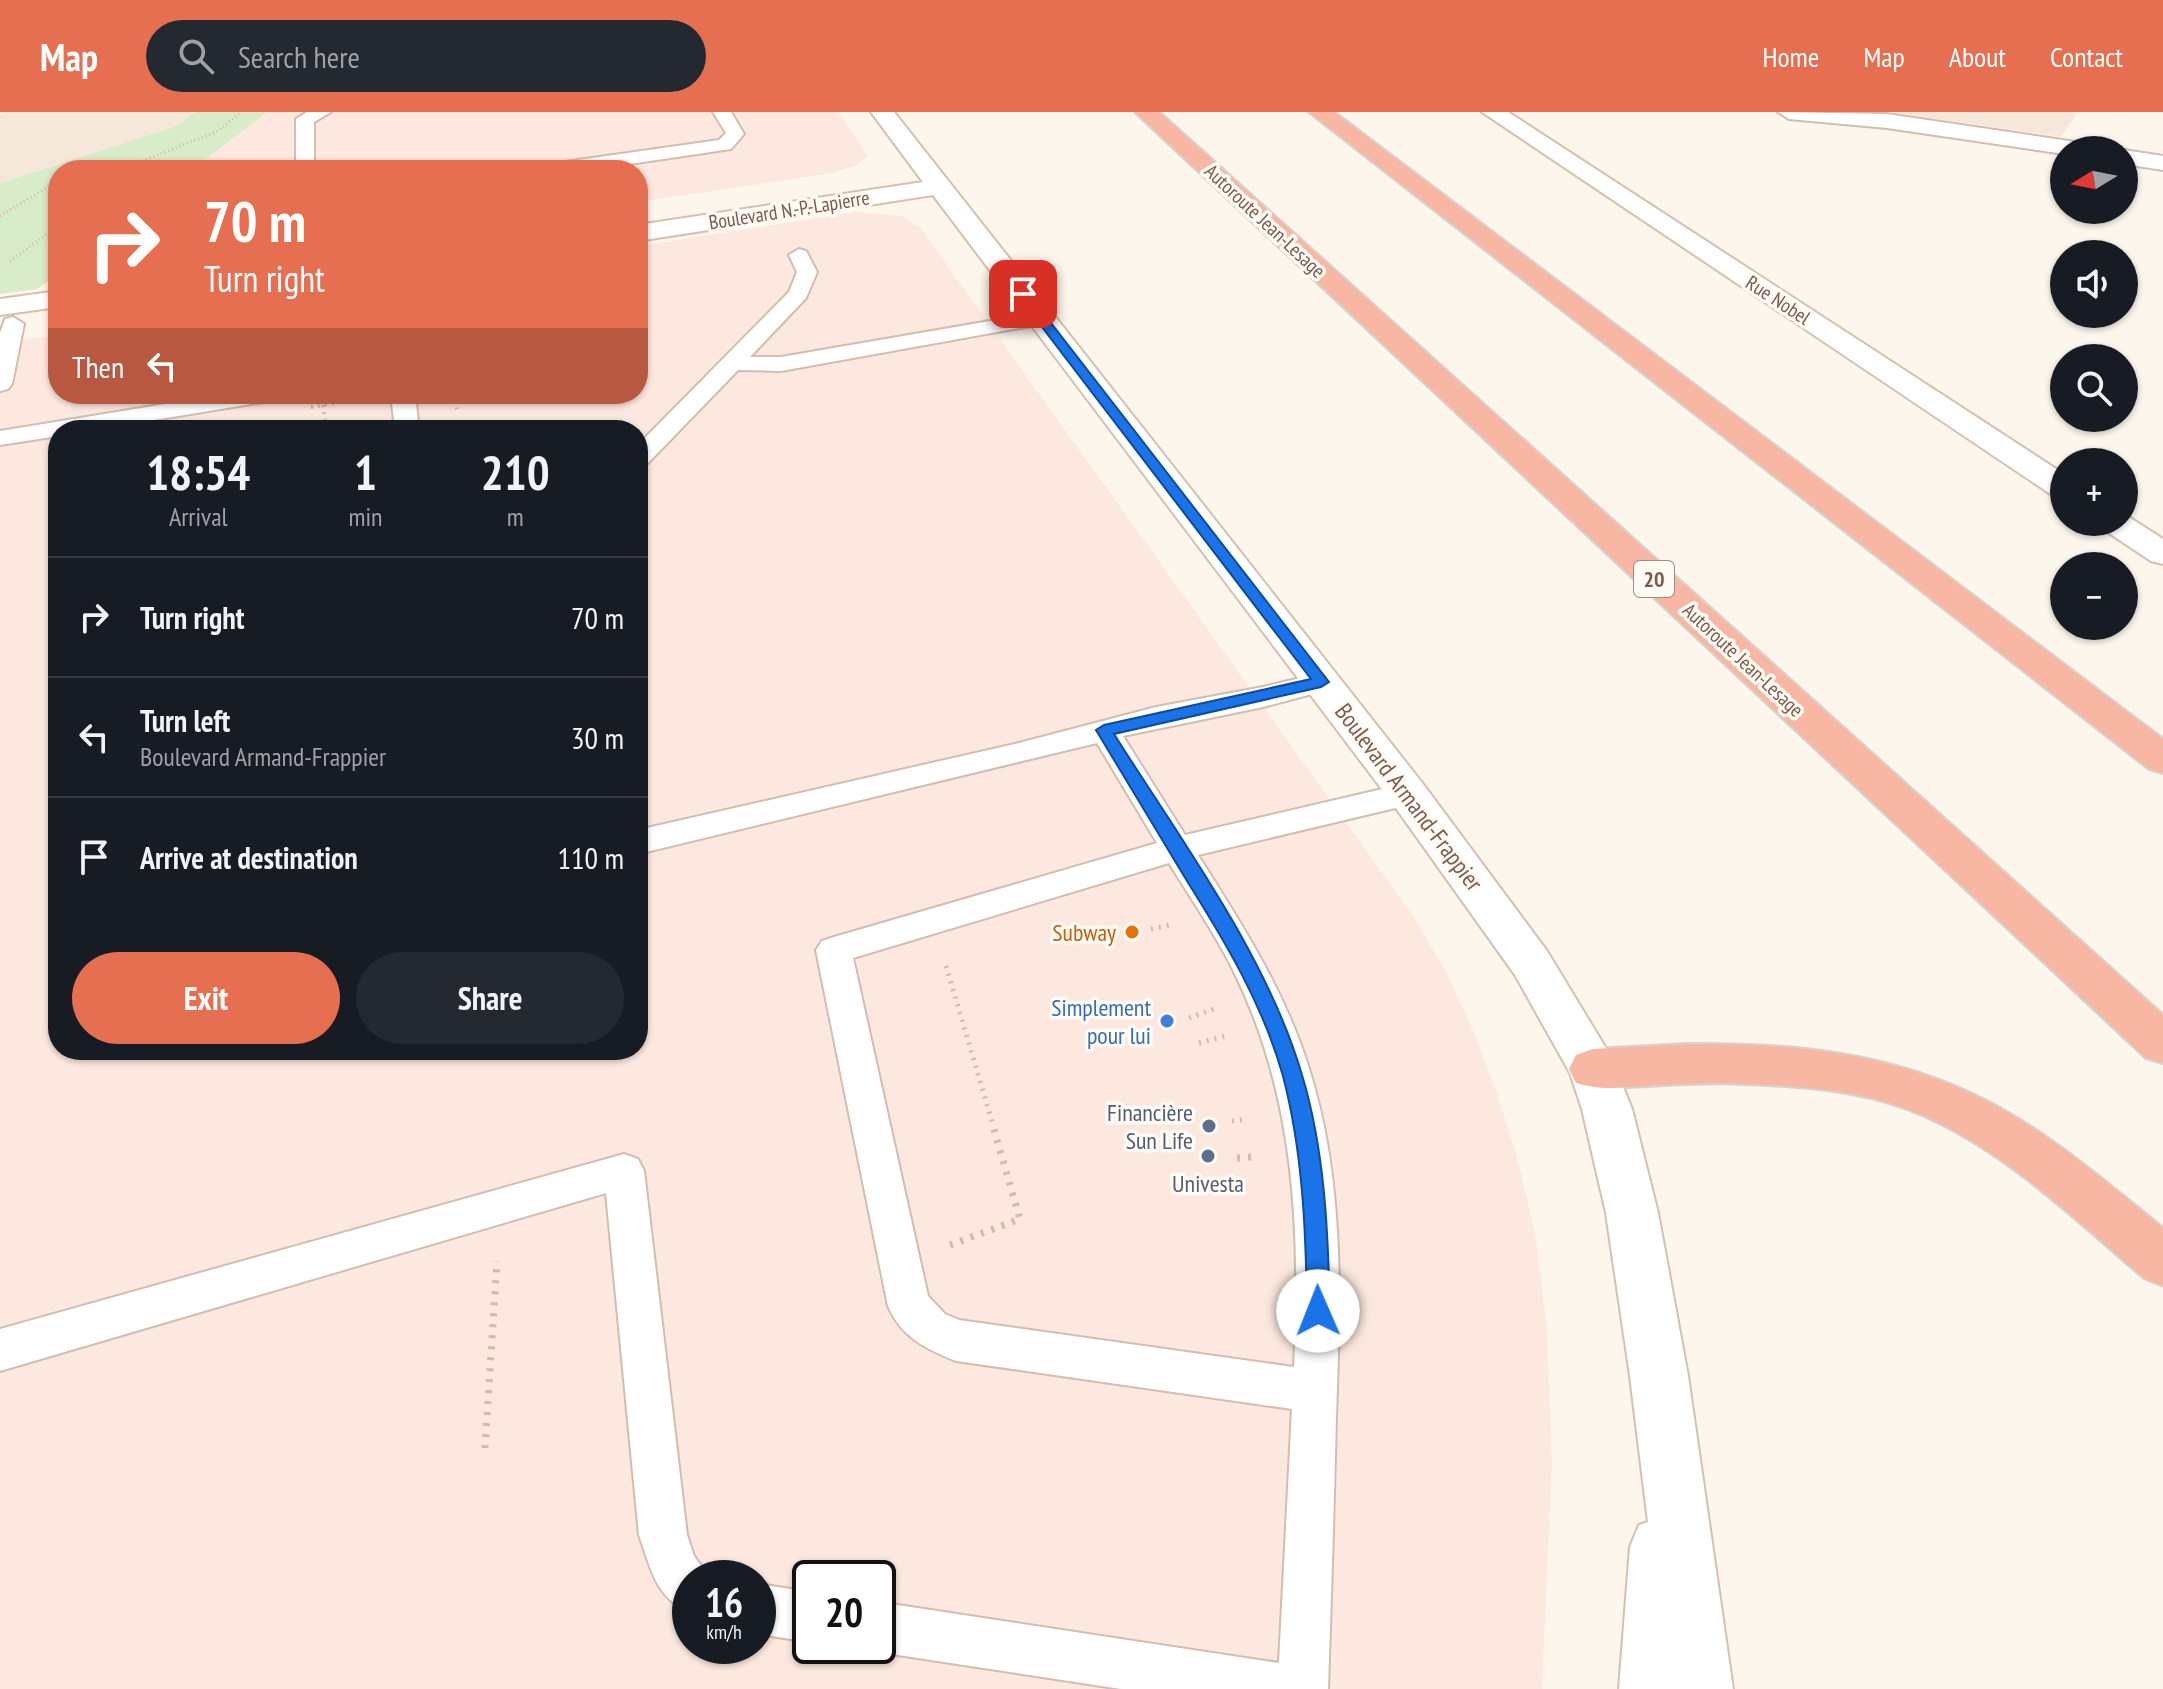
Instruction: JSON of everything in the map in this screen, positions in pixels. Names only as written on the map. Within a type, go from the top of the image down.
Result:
[{"type":"highway","name":"Autoroute Jean-Lesage","points":[[1146,112],[2163,1044]]},
{"type":"highway","points":[[1320,112],[2163,759]]},
{"type":"highway","points":[[1593,1069],[1658,1065],[1771,1065],[1858,1075],[1895,1085],[1965,1114],[2012,1141],[2072,1185],[2163,1261]]},
{"type":"street","name":"Boulevard Armand-Frappier","points":[[882,112],[1408,794],[1531,963],[1593,1069],[1607,1109],[1632,1213],[1659,1376],[1700,1689]]},
{"type":"street","name":"Rue Nobel","points":[[1493,112],[2050,479]]},
{"type":"street","points":[[1789,112],[1887,121],[2050,145]]},
{"type":"street","points":[[2138,159],[2163,163]]},
{"type":"street","name":"Boulevard N.-P.-Lapierre","points":[[648,212],[932,178]]},
{"type":"street","name":"Boulevard N.-P.-Lapierre","points":[[648,231],[932,178]]},
{"type":"street","points":[[4,319],[48,303]]},
{"type":"street","points":[[4,319],[48,318]]},
{"type":"street","points":[[2136,536],[2163,554]]},
{"type":"street","name":"Boulevard Armand-Frappier","points":[[1652,1689],[1667,1453]]},
{"type":"lane","points":[[305,160],[305,119],[322,112]]},
{"type":"lane","points":[[620,160],[725,145],[735,134],[722,112]]},
{"type":"lane","points":[[648,449],[799,294],[807,272],[799,255]]},
{"type":"lane","points":[[732,363],[781,364],[1042,318]]},
{"type":"lane","points":[[0,384],[4,319]]},
{"type":"lane","points":[[110,420],[209,404]]},
{"type":"lane","points":[[0,438],[48,430]]},
{"type":"lane","points":[[648,840],[1104,730],[1321,682]]},
{"type":"lane","points":[[1104,730],[1247,962],[1274,1021],[1293,1076],[1307,1142],[1317,1223],[1318,1311],[1303,1689]]},
{"type":"lane","points":[[1313,1391],[956,1340],[930,1328],[909,1306],[834,950],[1176,849],[1408,794]]},
{"type":"lane","points":[[0,1350],[624,1171],[663,1535],[672,1560]]},
{"type":"lane","points":[[896,1630],[1286,1689]]},
{"type":"path","points":[[145,160],[218,131],[241,112]]},
{"type":"path","points":[[0,216],[48,187]]},
{"type":"path","points":[[0,269],[48,233]]},
{"type":"path","points":[[456,404],[457,409]]},
{"type":"path","points":[[323,405],[325,420]]},
{"type":"path","points":[[1151,929],[1174,924],[1167,912]]},
{"type":"path","points":[[944,961],[1020,1219],[988,1232]]},
{"type":"path","points":[[1189,1018],[1220,1007],[1216,998]]},
{"type":"path","points":[[1199,1043],[1231,1034],[1233,1040]]},
{"type":"path","points":[[1237,1158],[1260,1157]]},
{"type":"path","points":[[485,1448],[497,1257]]},
{"type":"shaded area","points":[[195,112],[174,127],[71,160],[48,160],[48,168],[0,183],[0,114]]},
{"type":"shaded area","points":[[267,112],[838,112],[868,156],[857,165],[832,173],[648,201],[648,160],[205,160]]},
{"type":"shaded area","points":[[1890,112],[2078,112],[2062,136]]},
{"type":"shaded area","points":[[857,212],[903,216],[921,229],[1413,916],[1445,970],[1472,1028],[1516,1153],[1536,1238],[1547,1329],[1552,1464],[1542,1689],[0,1689],[0,343],[48,336],[48,404],[648,404],[648,244]]},
{"type":"green space","points":[[195,112],[267,112],[205,160],[71,160],[174,127]]},
{"type":"green space","points":[[48,168],[48,282],[37,289],[0,294],[0,183]]},
{"type":"place","name":"Subway","points":[[1132,932]]},
{"type":"place","name":"Simplement pour lui","points":[[1167,1021]]},
{"type":"place","name":"Financière Sun Life","points":[[1209,1126]]},
{"type":"place","name":"Univesta","points":[[1208,1156]]},
{"type":"route","points":[[1023,294],[1321,682],[1104,730],[1247,962],[1274,1021],[1293,1076],[1307,1142],[1317,1223],[1318,1311]]}]
